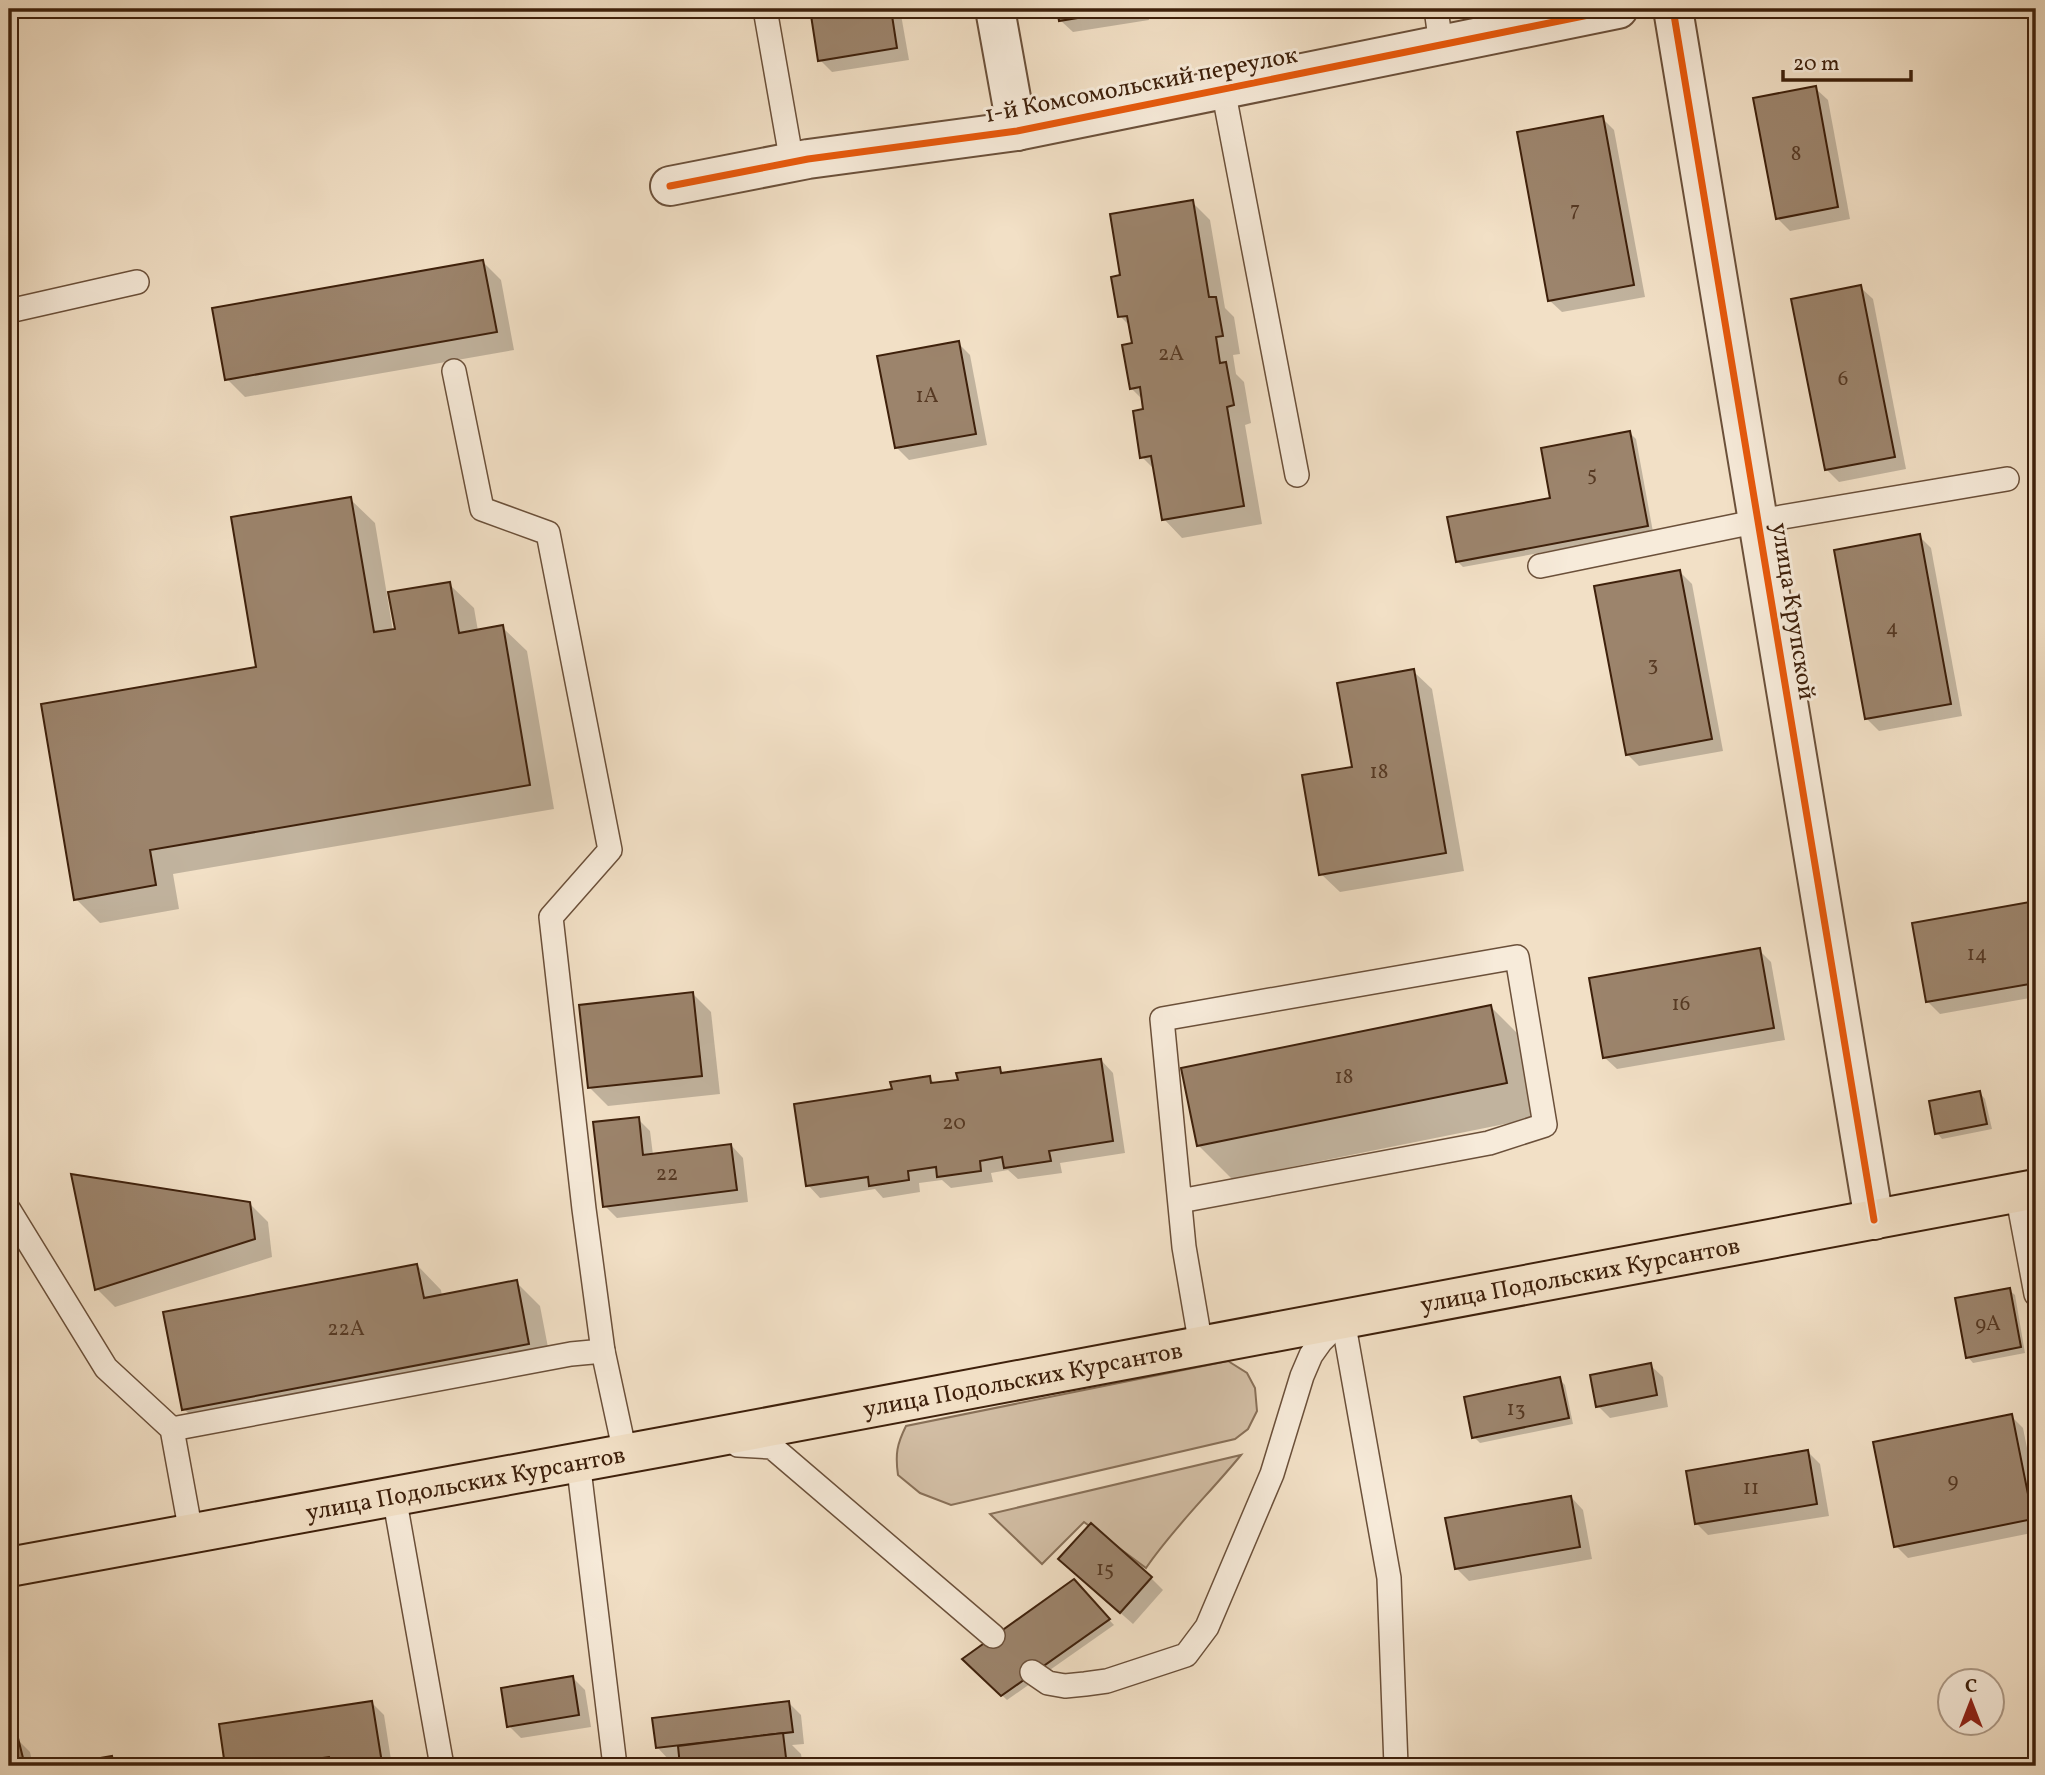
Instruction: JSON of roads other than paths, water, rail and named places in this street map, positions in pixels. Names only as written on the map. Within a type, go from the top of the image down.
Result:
[{"type":"main road","name":"улица Подольских Курсантов","points":[[9,1567],[2027,1191]]},
{"type":"street","points":[[995,9],[1017,131]]},
{"type":"street","name":"1-й Комсомольский переулок","points":[[670,186],[792,163],[1017,131],[1223,89],[1438,27],[1618,9]]},
{"type":"street","name":"улица Крупской","points":[[1673,9],[1874,1220]]},
{"type":"lane","points":[[765,9],[792,163]]},
{"type":"lane","points":[[1223,89],[1297,475]]},
{"type":"lane","points":[[9,312],[137,282]]},
{"type":"lane","points":[[454,371],[482,509],[548,533],[610,850],[551,917],[603,1351],[625,1453]]},
{"type":"lane","points":[[1540,566],[1759,522],[2007,479]]},
{"type":"lane","points":[[1180,1201],[1489,1143],[1545,1125],[1517,957],[1162,1020],[1184,1247],[1201,1346]]},
{"type":"lane","points":[[2027,1191],[2036,1294]]},
{"type":"lane","points":[[9,1210],[106,1368],[172,1429],[191,1533]]},
{"type":"lane","points":[[1032,1672],[1048,1683],[1065,1686],[1085,1684],[1107,1681],[1186,1655],[1207,1627],[1272,1474],[1311,1355],[1343,1320]]},
{"type":"lane","points":[[1343,1320],[1389,1578],[1396,1766]]},
{"type":"lane","points":[[172,1429],[571,1354],[603,1351]]},
{"type":"lane","points":[[678,1444],[772,1447],[993,1636]]},
{"type":"lane","points":[[578,1461],[615,1766]]},
{"type":"lane","points":[[394,1496],[442,1766]]}]
